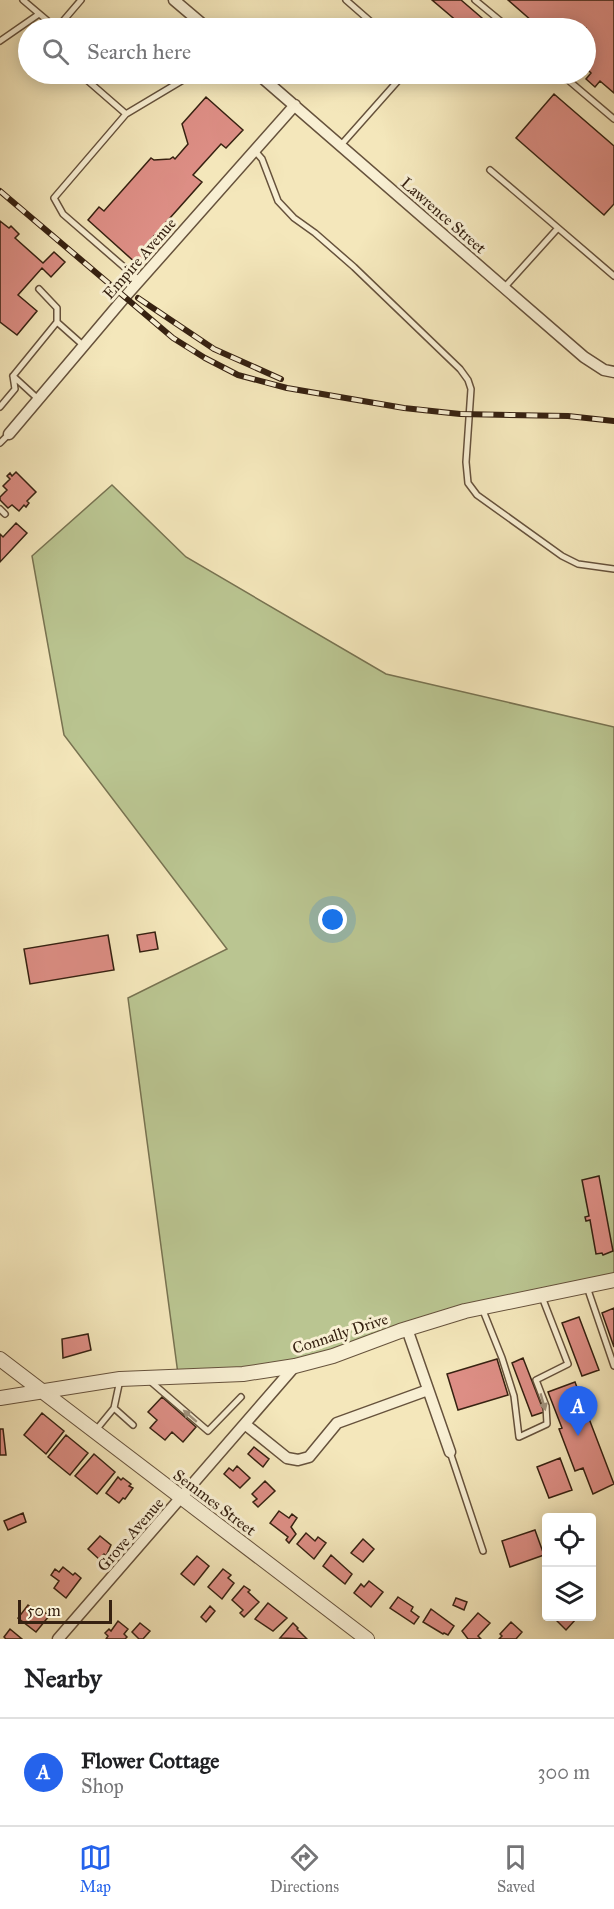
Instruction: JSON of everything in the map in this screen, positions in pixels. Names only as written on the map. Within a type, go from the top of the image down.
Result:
[{"type":"street","points":[[174,0],[195,18]]},
{"type":"street","name":"Lawrence Street","points":[[270,84],[584,357],[604,370],[614,372]]},
{"type":"street","name":"Empire Avenue","points":[[9,434],[139,280],[295,105]]},
{"type":"street","name":"Connally Drive","points":[[0,1398],[120,1379],[243,1374],[295,1366],[333,1356],[407,1329],[482,1308],[614,1280]]},
{"type":"street","points":[[407,1329],[450,1452]]},
{"type":"street","name":"Semmes Street","points":[[0,1359],[367,1639]]},
{"type":"street","name":"Grove Avenue","points":[[58,1639],[295,1366]]},
{"type":"street","points":[[246,1425],[287,1458],[298,1460],[309,1457],[337,1423],[428,1390]]},
{"type":"lane","points":[[23,0],[44,18]]},
{"type":"lane","points":[[65,18],[81,0]]},
{"type":"lane","points":[[346,0],[367,18]]},
{"type":"lane","points":[[476,0],[497,18]]},
{"type":"lane","points":[[33,18],[39,14]]},
{"type":"lane","points":[[0,41],[18,29]]},
{"type":"lane","points":[[92,84],[126,114]]},
{"type":"lane","points":[[139,280],[63,214],[54,198],[126,114],[176,84]]},
{"type":"lane","points":[[341,145],[395,84]]},
{"type":"lane","points":[[573,84],[614,119]]},
{"type":"lane","points":[[254,149],[262,159],[278,201],[294,218],[315,233],[380,292],[460,369],[468,380],[471,389],[466,462],[468,483],[477,495],[562,556],[578,564],[614,569]]},
{"type":"lane","points":[[490,170],[614,276]]},
{"type":"lane","points":[[504,288],[558,228]]},
{"type":"lane","points":[[0,407],[15,389],[13,376],[57,322],[57,308],[39,290]]},
{"type":"lane","points":[[57,322],[84,346]]},
{"type":"lane","points":[[13,376],[39,399]]},
{"type":"lane","points":[[0,443],[9,434]]},
{"type":"lane","points":[[586,1286],[614,1366]]},
{"type":"lane","points":[[482,1308],[514,1396],[519,1437],[547,1424],[546,1406],[536,1380],[568,1364],[542,1295]]},
{"type":"lane","points":[[146,1378],[208,1431],[241,1397]]},
{"type":"lane","points":[[95,1431],[114,1408],[120,1379]]},
{"type":"lane","points":[[114,1408],[133,1425]]},
{"type":"lane","points":[[450,1452],[483,1551]]},
{"type":"green space","points":[[112,485],[186,557],[386,674],[614,727],[614,1286],[482,1307],[288,1374],[178,1374],[128,998],[227,949],[64,735],[32,556]]},
{"type":"building","points":[[432,0],[461,0],[482,18],[453,18]]},
{"type":"building","points":[[508,0],[614,0],[614,93],[600,81],[595,87],[592,84],[596,84],[596,18],[529,18]]},
{"type":"building","points":[[554,94],[614,146],[614,204],[604,215],[516,138]]},
{"type":"building","points":[[206,97],[243,130],[226,148],[221,144],[193,175],[202,182],[145,246],[151,252],[138,265],[88,220],[99,207],[104,211],[151,158],[154,160],[173,157],[175,159],[188,144],[182,124]]},
{"type":"building","points":[[0,221],[9,228],[11,226],[19,234],[15,238],[43,263],[54,252],[65,262],[51,277],[42,268],[18,295],[37,311],[17,335],[0,322]]},
{"type":"building","points":[[16,472],[36,492],[27,501],[29,503],[26,507],[24,505],[19,511],[12,505],[8,508],[0,500],[7,490],[3,486],[10,479],[7,476],[10,473],[12,476]]},
{"type":"building","points":[[16,523],[27,533],[0,562],[0,534],[3,537]]},
{"type":"building","points":[[155,932],[158,949],[140,952],[137,935]]},
{"type":"building","points":[[108,935],[114,970],[30,984],[24,949]]},
{"type":"building","points":[[599,1176],[613,1251],[603,1255],[602,1253],[596,1254],[590,1220],[586,1221],[585,1217],[589,1216],[582,1180]]},
{"type":"building","points":[[614,1308],[614,1347],[602,1313]]},
{"type":"building","points":[[579,1317],[599,1370],[582,1376],[562,1323]]},
{"type":"building","points":[[88,1334],[91,1350],[63,1358],[62,1339]]},
{"type":"building","points":[[523,1358],[544,1412],[532,1416],[512,1363]]},
{"type":"building","points":[[497,1359],[508,1395],[458,1410],[447,1374]]},
{"type":"building","points":[[575,1382],[614,1484],[593,1494],[583,1468],[575,1471],[548,1392]]},
{"type":"building","points":[[162,1397],[196,1427],[183,1442],[172,1432],[165,1440],[150,1428],[157,1420],[148,1412]]},
{"type":"building","points":[[42,1413],[64,1431],[46,1454],[24,1435]]},
{"type":"building","points":[[0,1429],[3,1429],[6,1455],[0,1455]]},
{"type":"building","points":[[66,1435],[88,1453],[70,1475],[48,1457]]},
{"type":"building","points":[[254,1447],[269,1459],[263,1467],[248,1454]]},
{"type":"building","points":[[94,1454],[115,1472],[97,1494],[75,1476]]},
{"type":"building","points":[[560,1458],[572,1490],[549,1498],[537,1467]]},
{"type":"building","points":[[237,1466],[250,1478],[240,1488],[224,1474],[229,1468],[233,1471]]},
{"type":"building","points":[[118,1477],[121,1480],[123,1478],[133,1488],[119,1503],[106,1493]]},
{"type":"building","points":[[265,1481],[275,1491],[258,1507],[253,1502],[257,1499],[252,1494]]},
{"type":"building","points":[[279,1511],[289,1518],[292,1514],[297,1518],[291,1527],[296,1534],[289,1543],[286,1540],[288,1537],[270,1523]]},
{"type":"building","points":[[23,1513],[26,1522],[8,1530],[4,1521]]},
{"type":"building","points":[[535,1530],[542,1556],[510,1567],[502,1541]]},
{"type":"building","points":[[306,1533],[315,1541],[318,1537],[326,1543],[314,1559],[297,1544]]},
{"type":"building","points":[[100,1536],[111,1545],[106,1556],[104,1554],[99,1559],[88,1549]]},
{"type":"building","points":[[363,1539],[374,1549],[363,1562],[351,1553]]},
{"type":"building","points":[[331,1555],[352,1574],[345,1584],[323,1566]]},
{"type":"building","points":[[197,1556],[209,1566],[194,1585],[181,1574]]},
{"type":"building","points":[[63,1567],[81,1578],[66,1598],[54,1588],[59,1581],[51,1575],[55,1569],[59,1572]]},
{"type":"building","points":[[223,1569],[231,1575],[228,1578],[234,1583],[222,1599],[208,1587]]},
{"type":"building","points":[[369,1581],[383,1592],[371,1607],[354,1593],[361,1584],[364,1587]]},
{"type":"building","points":[[244,1586],[259,1602],[244,1617],[240,1613],[243,1610],[232,1600]]},
{"type":"building","points":[[398,1597],[413,1607],[411,1611],[419,1617],[414,1624],[390,1608]]},
{"type":"building","points":[[456,1598],[467,1602],[464,1610],[453,1605]]},
{"type":"building","points":[[268,1603],[287,1618],[273,1631],[255,1619]]},
{"type":"building","points":[[28,1605],[40,1615],[43,1611],[49,1616],[36,1632],[18,1618]]},
{"type":"building","points":[[210,1606],[215,1611],[206,1622],[201,1617]]},
{"type":"building","points":[[431,1609],[454,1626],[448,1635],[423,1622]]},
{"type":"building","points":[[478,1613],[490,1623],[478,1636],[481,1639],[468,1639],[462,1631]]},
{"type":"building","points":[[118,1621],[128,1629],[124,1634],[127,1637],[125,1639],[106,1639],[108,1636],[105,1633],[109,1629],[111,1631]]},
{"type":"building","points":[[557,1621],[574,1621],[566,1630]]},
{"type":"building","points":[[511,1622],[522,1632],[516,1639],[499,1639],[502,1636],[500,1634]]},
{"type":"building","points":[[140,1623],[150,1631],[143,1639],[139,1639],[132,1632]]},
{"type":"building","points":[[293,1623],[297,1629],[307,1639],[280,1638]]},
{"type":"building","points":[[10,1629],[22,1639],[6,1639],[4,1637]]},
{"type":"railway","points":[[0,191],[173,338],[238,375],[287,388],[404,408],[460,414],[568,416],[614,421]]},
{"type":"railway","points":[[138,298],[214,349],[281,379]]},
{"type":"place","name":"Flower Cottage","points":[[578,1436]]}]
